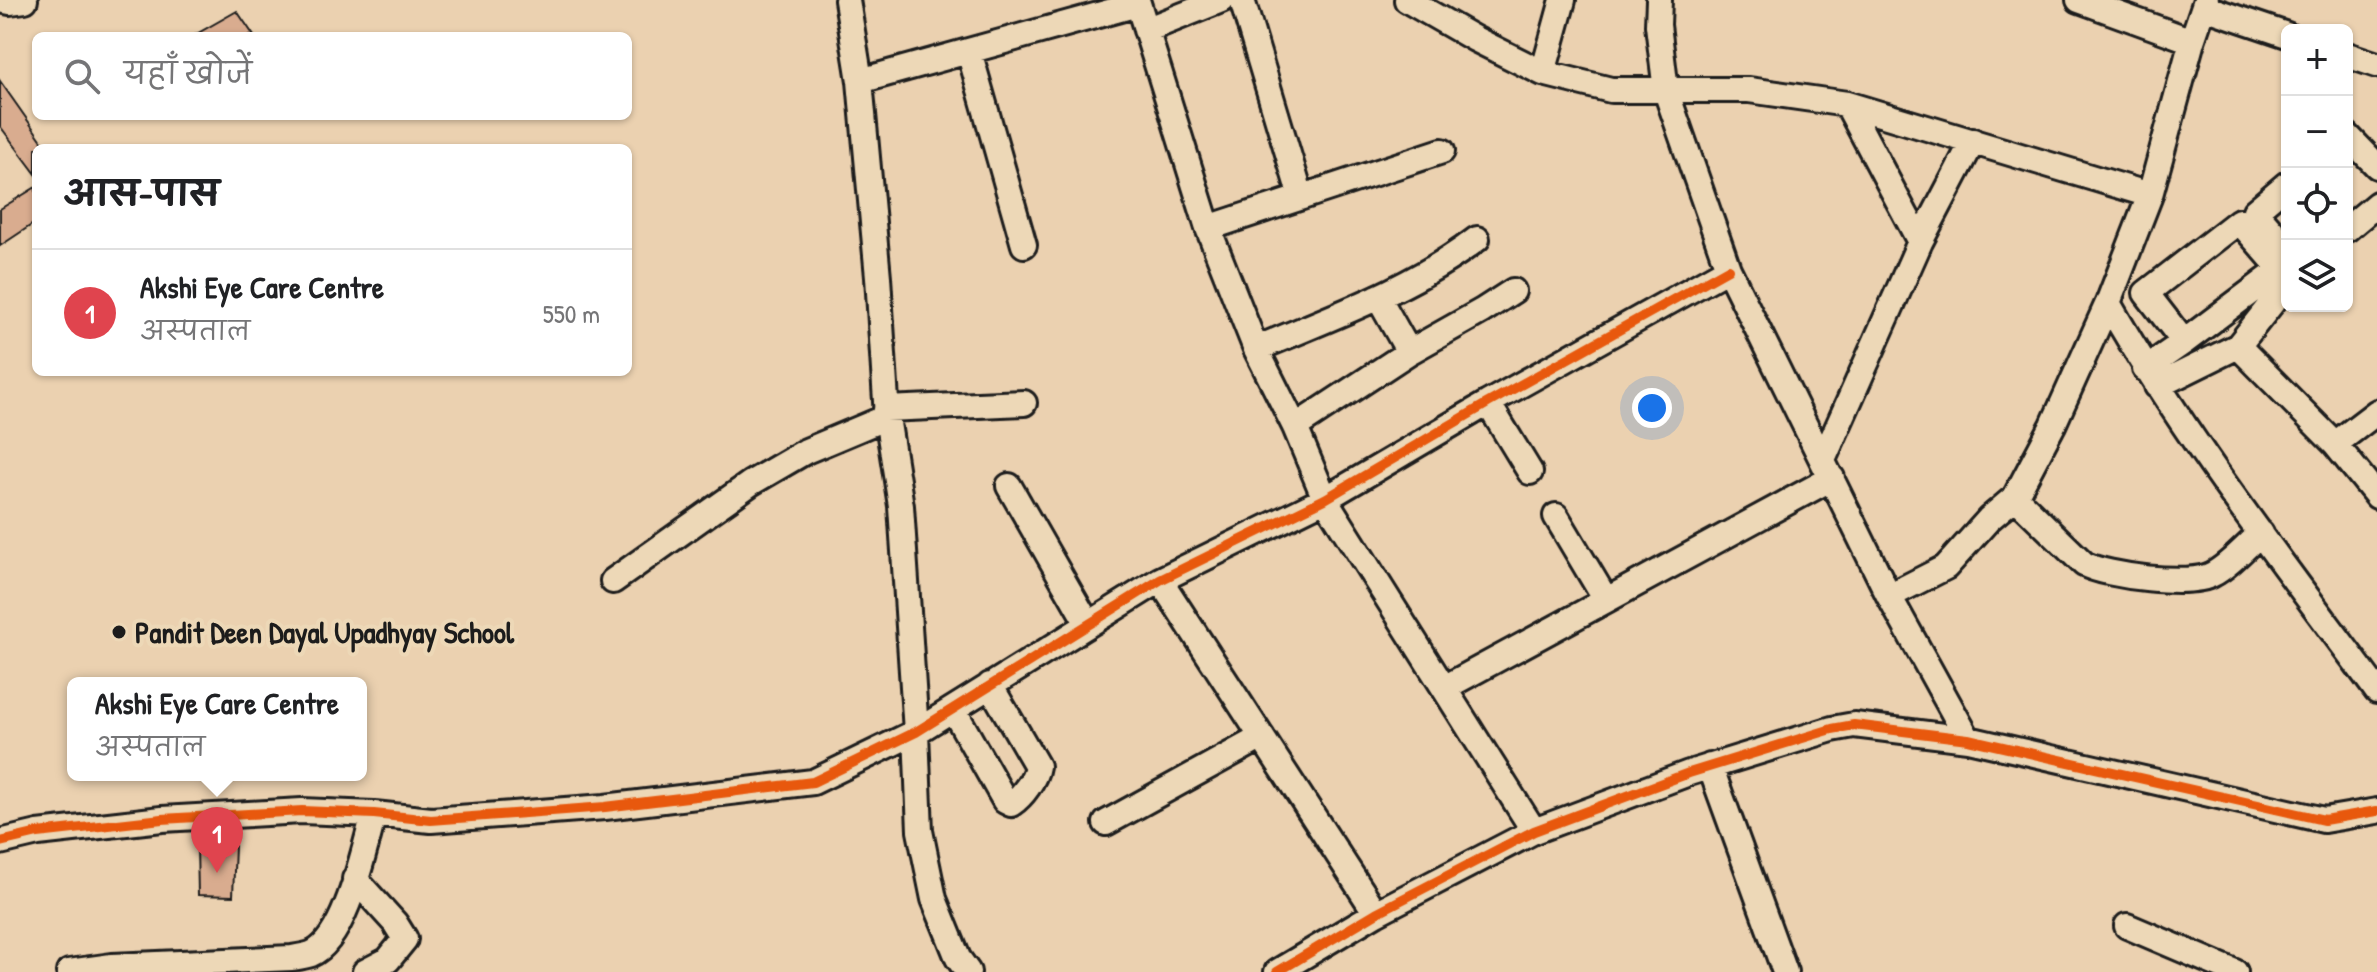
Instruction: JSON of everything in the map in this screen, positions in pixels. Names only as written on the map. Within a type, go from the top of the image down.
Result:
[{"type":"street","points":[[0,0],[25,0]]},
{"type":"street","points":[[847,0],[860,81],[878,277],[886,413],[901,506],[920,831],[934,899],[958,958],[968,972]]},
{"type":"street","points":[[1146,30],[1221,0]]},
{"type":"street","points":[[1242,0],[1301,197]]},
{"type":"street","points":[[1543,73],[1563,0]]},
{"type":"street","points":[[1659,0],[1658,25],[1666,91],[1728,269],[1889,596],[1968,739]]},
{"type":"street","points":[[2079,0],[2192,41]]},
{"type":"street","points":[[860,81],[1137,2],[1208,228],[1256,349],[1295,427],[1325,499],[1534,831]]},
{"type":"street","points":[[1416,3],[1475,39],[1543,73],[1611,90],[1749,90],[1847,104],[2150,195]]},
{"type":"street","points":[[1889,596],[1946,567],[1989,519],[2015,497],[2053,425],[2108,303],[2150,195],[2205,4],[2281,33]]},
{"type":"street","points":[[969,51],[1024,245]]},
{"type":"street","points":[[2353,57],[2377,65]]},
{"type":"street","points":[[1847,104],[1920,242]]},
{"type":"street","points":[[1444,688],[1606,600],[1828,469],[1920,242],[1973,141]]},
{"type":"street","points":[[2353,141],[2377,166]]},
{"type":"street","points":[[1208,228],[1442,151]]},
{"type":"street","points":[[2281,189],[2255,211],[2281,241]]},
{"type":"street","points":[[2353,224],[2377,204]]},
{"type":"street","points":[[2151,378],[2184,342],[2281,269],[2239,221],[2146,293],[2184,342]]},
{"type":"street","points":[[1256,349],[1378,297],[1460,252],[1477,239]]},
{"type":"street","points":[[0,842],[38,833],[162,819],[302,811],[431,820],[605,807],[813,782],[916,732],[1160,580],[1325,499],[1488,403],[1728,269]]},
{"type":"street","points":[[1295,427],[1409,352],[1513,291]]},
{"type":"street","points":[[2151,378],[2238,346],[2281,292]]},
{"type":"street","points":[[1378,297],[1409,352]]},
{"type":"street","points":[[2108,303],[2151,378],[2377,691]]},
{"type":"street","points":[[2238,346],[2335,444],[2377,496]]},
{"type":"street","points":[[613,581],[751,483],[806,451],[886,413],[1024,403]]},
{"type":"street","points":[[1488,403],[1530,472]]},
{"type":"street","points":[[2335,444],[2377,412]]},
{"type":"street","points":[[1009,486],[1088,624]]},
{"type":"street","points":[[2015,497],[2084,564],[2097,571],[2123,576],[2186,580],[2212,575],[2261,533]]},
{"type":"street","points":[[1556,516],[1606,600]]},
{"type":"street","points":[[1160,580],[1376,913]]},
{"type":"street","points":[[953,709],[1005,801],[1011,804],[1016,801],[1031,781],[1037,766],[990,685]]},
{"type":"street","points":[[1277,972],[1376,913],[1534,831],[1710,766],[1854,725],[1968,739],[2324,820],[2377,811]]},
{"type":"street","points":[[1106,823],[1262,737]]},
{"type":"street","points":[[1710,766],[1785,972]]},
{"type":"street","points":[[69,972],[127,965],[276,965],[313,954],[330,939],[347,904],[374,814]]},
{"type":"street","points":[[355,879],[395,923],[405,939],[388,960],[365,972]]},
{"type":"street","points":[[2127,926],[2235,972]]},
{"type":"building","points":[[237,11],[251,32],[200,32]]},
{"type":"building","points":[[0,81],[44,144],[32,144],[32,169],[0,126]]},
{"type":"building","points":[[32,189],[32,225],[0,246],[0,209]]},
{"type":"building","points":[[197,844],[235,846],[233,896],[198,895]]},
{"type":"cycle path","points":[[0,842],[38,833],[162,819],[302,811],[431,820],[605,807],[813,782],[916,732],[1160,580],[1325,499],[1488,403],[1728,269]]},
{"type":"cycle path","points":[[1277,972],[1376,913],[1534,831],[1689,773],[1854,725],[1968,739],[2324,820],[2377,811]]},
{"type":"place","name":"Pandit Deen Dayal Upadhyay School","points":[[119,632]]},
{"type":"place","name":"Akshi Eye Care Centre","points":[[217,873]]}]
